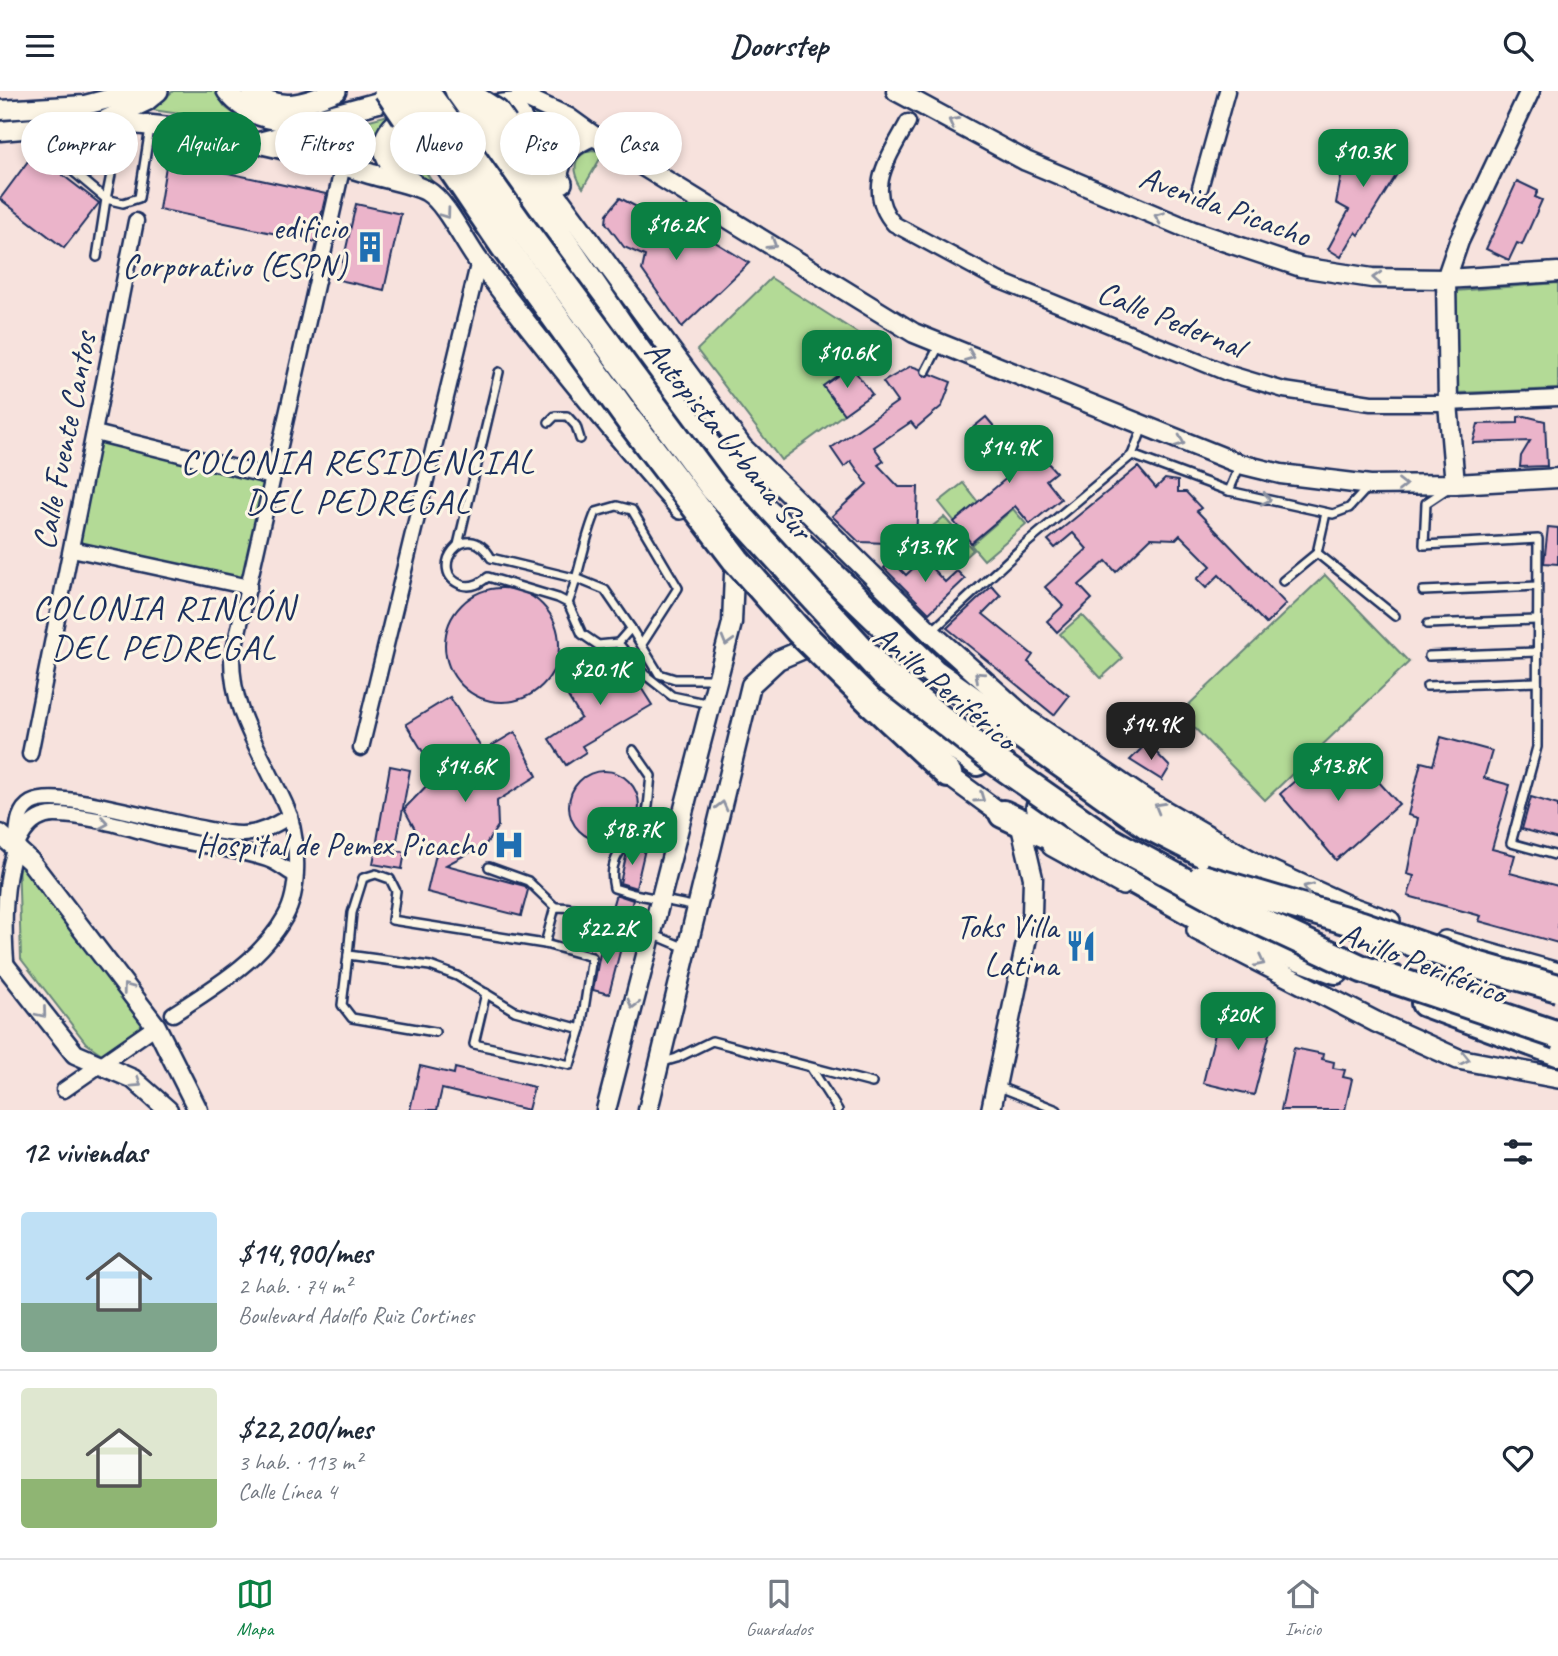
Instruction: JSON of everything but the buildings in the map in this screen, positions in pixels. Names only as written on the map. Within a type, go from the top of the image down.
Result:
[{"type":"highway","points":[[399,91],[512,257],[630,421],[736,560],[798,630],[948,774]]},
{"type":"highway","name":"Anillo Periférico","points":[[412,91],[456,156],[692,479],[867,674],[916,718],[1098,850],[1336,970],[1558,1052]]},
{"type":"highway","name":"Autopista Urbana Sur","points":[[425,91],[517,221],[714,488],[884,674],[991,758],[1108,840],[1244,914],[1362,969],[1558,1035]]},
{"type":"highway","name":"Autopista Urbana Sur","points":[[443,91],[585,296],[715,470],[863,632],[975,732],[1220,890],[1355,947],[1558,994]]},
{"type":"highway","name":"Anillo Periférico","points":[[459,91],[498,122],[629,339],[697,433],[752,499],[933,672],[1147,825],[1358,932],[1558,994]]},
{"type":"highway","points":[[1012,822],[1023,822],[1117,870],[1220,928],[1336,970]]},
{"type":"highway","points":[[1147,825],[1260,866]]},
{"type":"highway","points":[[1441,940],[1558,994]]},
{"type":"main road","points":[[116,94],[140,91]]},
{"type":"main road","points":[[126,112],[158,91]]},
{"type":"main road","points":[[227,91],[238,105],[253,115],[284,122],[396,99],[453,91]]},
{"type":"main road","points":[[252,91],[261,98],[282,105],[302,105],[336,91]]},
{"type":"main road","points":[[384,91],[681,509]]},
{"type":"main road","points":[[468,91],[498,122],[714,411],[750,455],[930,632],[1028,720],[1146,800],[1260,866],[1348,906],[1441,940]]},
{"type":"main road","points":[[498,122],[488,91],[523,94]]},
{"type":"main road","points":[[816,521],[767,461],[558,177],[512,103],[503,102],[396,123],[389,130],[383,152],[389,164],[402,176],[428,192],[443,208],[479,261],[635,457],[734,573],[804,649],[916,753],[1012,822],[1207,935],[1376,1021],[1458,1059],[1558,1078]]},
{"type":"main road","points":[[261,142],[343,121],[360,107]]},
{"type":"main road","points":[[138,124],[150,124]]},
{"type":"main road","points":[[374,175],[428,192]]},
{"type":"street","name":"Avenida Picacho","points":[[896,91],[915,95],[1026,161],[1193,231],[1301,267],[1373,278],[1446,279],[1558,272]]},
{"type":"street","points":[[1200,188],[1227,91]]},
{"type":"street","points":[[1455,484],[1448,403],[1446,279],[1459,241],[1530,91]]},
{"type":"street","points":[[0,110],[85,105],[116,94]]},
{"type":"street","points":[[523,94],[569,118],[594,136],[571,148],[562,162],[558,177]]},
{"type":"street","name":"Calle Pedernal","points":[[908,122],[880,174],[879,193],[884,210],[894,224],[998,280],[1255,383],[1342,400],[1448,403],[1558,398]]},
{"type":"street","points":[[0,131],[21,129]]},
{"type":"street","points":[[173,1014],[216,986],[266,942],[285,917],[292,899],[295,844],[290,816],[246,726],[232,685],[232,659],[341,175]]},
{"type":"street","points":[[657,175],[914,333],[1240,464],[1281,474],[1370,485],[1455,484],[1558,478]]},
{"type":"street","name":"Calle Fuente Cantos","points":[[30,754],[136,222]]},
{"type":"street","points":[[361,748],[479,261]]},
{"type":"street","points":[[94,433],[272,477]]},
{"type":"street","points":[[72,549],[249,587]]},
{"type":"street","points":[[606,1110],[732,623],[734,573]]},
{"type":"street","points":[[648,1110],[751,685],[778,660],[804,649]]},
{"type":"street","points":[[168,1110],[133,1079],[75,1054],[2,970],[2,928],[9,837],[22,812],[32,802],[47,798],[240,834],[266,828],[290,816]]},
{"type":"street","points":[[9,837],[37,820],[54,815],[107,823],[272,861],[295,875]]},
{"type":"street","points":[[167,838],[171,822]]},
{"type":"street","points":[[991,1110],[1032,914],[1033,878],[1012,822]]},
{"type":"street","points":[[9,837],[156,1026],[198,1110]]},
{"type":"street","points":[[64,1090],[156,1026]]},
{"type":"lane","points":[[79,175],[106,199],[123,203],[139,198],[150,124]]},
{"type":"lane","points":[[97,257],[111,175]]},
{"type":"lane","points":[[926,371],[940,344]]},
{"type":"lane","points":[[458,545],[499,372]]},
{"type":"lane","points":[[549,422],[555,416],[567,416],[576,426],[580,439]]},
{"type":"lane","points":[[930,632],[1027,543],[1132,455],[1143,427]]},
{"type":"lane","points":[[1132,455],[1229,491],[1326,513],[1346,511],[1370,485]]},
{"type":"lane","points":[[1229,491],[1240,464]]},
{"type":"lane","points":[[1455,484],[1426,503],[1424,545],[1538,539],[1538,747],[1511,843],[1558,856]]},
{"type":"lane","points":[[631,628],[618,643],[598,645],[582,634],[568,603],[578,579],[587,531],[596,512],[617,506],[632,510],[678,588],[642,644]]},
{"type":"lane","points":[[1283,582],[1317,553],[1326,513]]},
{"type":"lane","points":[[568,603],[488,577],[480,584],[461,585],[448,571],[447,561],[451,551],[468,542],[486,549],[491,558],[578,579],[605,590],[659,674],[675,678],[717,679]]},
{"type":"lane","points":[[1317,553],[1395,616]]},
{"type":"lane","points":[[1423,591],[1538,586]]},
{"type":"lane","points":[[1428,624],[1536,620]]},
{"type":"lane","points":[[618,643],[644,674],[672,696],[710,704]]},
{"type":"lane","points":[[1429,656],[1537,652]]},
{"type":"lane","points":[[644,674],[652,666]]},
{"type":"lane","points":[[1427,686],[1537,683]]},
{"type":"lane","points":[[633,750],[651,776],[646,817],[619,850],[612,877],[614,888],[697,907]]},
{"type":"lane","points":[[489,867],[528,881],[555,907],[572,907],[620,921],[687,949]]},
{"type":"lane","points":[[435,1031],[352,1018],[342,1005],[352,913],[363,878],[376,874],[390,879],[396,891],[392,920],[545,944],[592,957],[581,1029],[570,1065],[474,1044],[486,993]]},
{"type":"lane","points":[[545,944],[555,907]]},
{"type":"lane","points":[[348,955],[430,966],[457,976],[515,1011],[581,1029]]},
{"type":"lane","points":[[659,1063],[677,1058],[712,1041],[872,1083]]},
{"type":"lane","points":[[811,1068],[838,1110]]},
{"type":"lane","points":[[996,1086],[1057,1110]]},
{"type":"green space","points":[[173,91],[215,91],[225,107],[232,112],[166,112],[146,109],[162,101]]},
{"type":"green space","points":[[390,115],[376,133],[376,118]]},
{"type":"green space","points":[[594,150],[594,169],[583,188],[577,175],[580,175],[580,156]]},
{"type":"green space","points":[[418,175],[428,175],[433,183]]},
{"type":"green space","points":[[771,278],[867,339],[855,338],[839,348],[851,366],[824,386],[844,414],[781,460],[697,350]]},
{"type":"green space","points":[[1558,283],[1558,389],[1456,393],[1455,291]]},
{"type":"green space","points":[[99,441],[267,481],[246,581],[77,544]]},
{"type":"green space","points":[[963,483],[978,502],[955,522],[939,502]]},
{"type":"green space","points":[[1013,509],[1026,524],[984,560],[971,545]]},
{"type":"green space","points":[[944,517],[973,550],[951,569],[922,535]]},
{"type":"green space","points":[[1325,575],[1409,662],[1265,800],[1180,713]]},
{"type":"green space","points":[[1082,615],[1123,658],[1101,678],[1060,634]]},
{"type":"green space","points":[[18,855],[152,1021],[103,1055],[86,1043],[21,959]]},
{"type":"place","name":"edificio Corporativo (ESPN)","points":[[370,247]]},
{"type":"place","name":"Hospital de Pemex Picacho","points":[[509,845]]},
{"type":"place","name":"Toks Villa Latina","points":[[1081,946]]},
{"type":"district","name":"COLONIA RESIDENCIAL DEL PEDREGAL","points":[[358,481]]},
{"type":"district","name":"COLONIA RINCÓN DEL PEDREGAL","points":[[164,627]]}]
